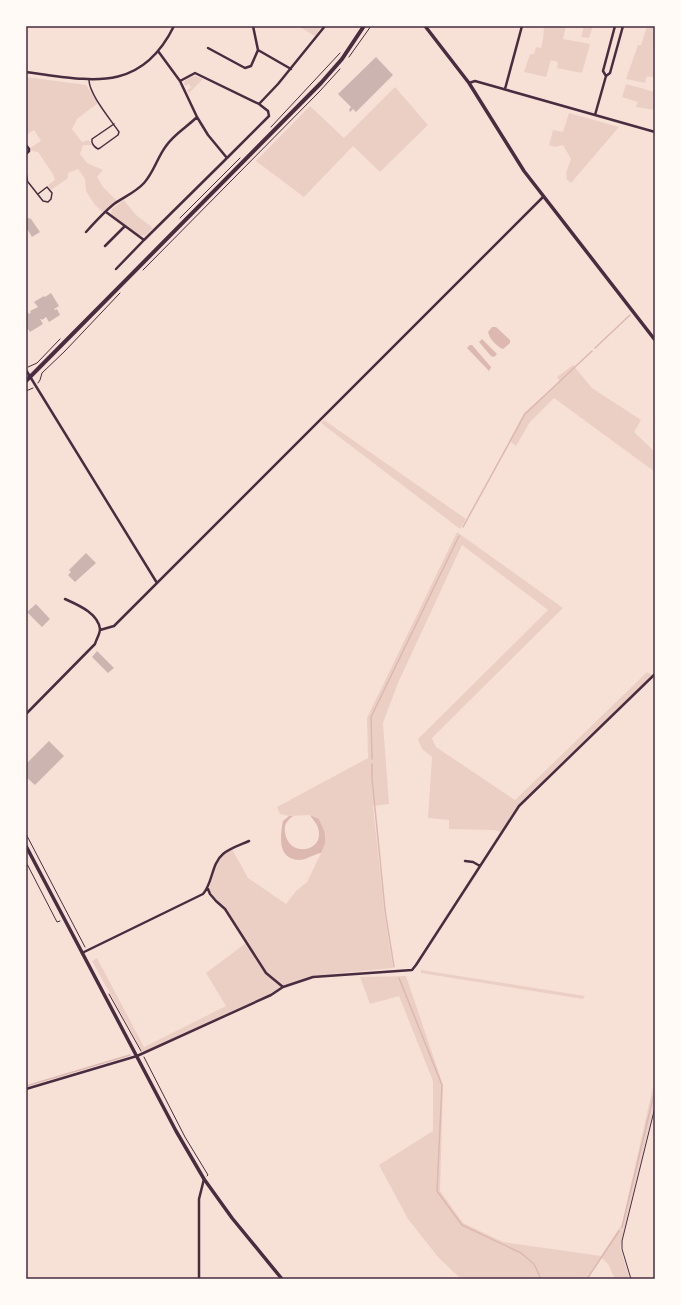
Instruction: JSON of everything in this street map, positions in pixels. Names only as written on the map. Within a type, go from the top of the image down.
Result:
[{"type":"main road","points":[[26,381],[321,83],[346,53],[364,26]]},
{"type":"street","points":[[26,72],[89,80],[120,77],[141,66],[158,51],[174,26]]},
{"type":"street","points":[[208,48],[245,68],[251,66],[258,50],[253,26]]},
{"type":"street","points":[[259,104],[291,69],[325,26]]},
{"type":"street","points":[[425,26],[469,83],[524,171],[543,197],[655,340]]},
{"type":"street","points":[[505,90],[522,26]]},
{"type":"street","points":[[606,76],[603,71],[616,26]]},
{"type":"street","points":[[595,115],[606,76],[610,73],[623,26]]},
{"type":"street","points":[[258,50],[291,69]]},
{"type":"street","points":[[158,51],[180,81],[197,117],[208,135],[226,158]]},
{"type":"street","points":[[116,269],[269,116],[268,111],[259,104],[195,73],[180,81]]},
{"type":"street","points":[[469,83],[475,81],[655,132]]},
{"type":"street","points":[[86,232],[96,220],[114,204],[143,184],[152,172],[158,158],[167,144],[197,117]]},
{"type":"street","points":[[26,144],[29,151],[26,154]]},
{"type":"street","points":[[26,175],[26,181]]},
{"type":"street","points":[[100,630],[114,626],[543,197]]},
{"type":"street","points":[[106,212],[124,227],[144,240]]},
{"type":"street","points":[[105,246],[124,227]]},
{"type":"street","points":[[26,369],[157,583]]},
{"type":"street","points":[[26,714],[95,644],[100,630],[96,620],[82,606],[65,599]]},
{"type":"street","points":[[26,1089],[137,1056],[271,995],[283,988],[313,977],[412,970],[518,806],[655,674]]},
{"type":"street","points":[[82,953],[204,894],[208,889],[217,861],[221,855],[228,850],[249,841]]},
{"type":"street","points":[[26,846],[176,1131],[204,1179],[232,1218],[282,1279]]},
{"type":"street","points":[[465,861],[473,862],[480,866]]},
{"type":"street","points":[[208,889],[210,894],[225,909],[266,974],[283,988]]},
{"type":"street","points":[[199,1279],[199,1199],[204,1179]]},
{"type":"lane","points":[[89,80],[89,85],[96,99],[114,124],[119,132],[118,135],[100,148],[96,148],[92,142],[92,139],[114,124]]},
{"type":"lane","points":[[26,181],[43,201],[48,202],[51,199],[52,193],[47,187],[38,194]]},
{"type":"path","points":[[346,61],[371,26]]},
{"type":"path","points":[[271,126],[341,51]]},
{"type":"path","points":[[139,274],[307,105],[341,67]]},
{"type":"path","points":[[177,221],[244,154]]},
{"type":"path","points":[[26,391],[32,390],[40,380],[42,373],[124,289]]},
{"type":"path","points":[[26,369],[34,364],[65,335]]},
{"type":"path","points":[[26,834],[87,950]]},
{"type":"path","points":[[26,862],[57,922],[64,919]]},
{"type":"path","points":[[109,994],[185,1137],[208,1175]]},
{"type":"path","points":[[631,1279],[622,1249],[622,1241],[655,1107]]},
{"type":"shaded area","points":[[298,26],[322,26],[315,36]]},
{"type":"shaded area","points":[[544,26],[566,26],[563,39],[590,44],[582,73],[557,68],[558,62],[551,60],[546,77],[524,72],[530,54],[534,54],[536,47],[541,48]]},
{"type":"shaded area","points":[[584,26],[593,26],[589,38],[581,37]]},
{"type":"shaded area","points":[[647,26],[655,26],[655,78],[647,76],[645,83],[626,79],[638,45],[641,45]]},
{"type":"shaded area","points":[[193,76],[203,79],[189,93],[187,90],[191,88],[189,84],[185,86],[184,83],[185,80]]},
{"type":"shaded area","points":[[26,77],[86,85],[98,103],[77,119],[72,129],[82,142],[89,140],[92,145],[83,145],[80,154],[87,163],[103,170],[97,177],[103,187],[117,201],[103,212],[95,205],[86,191],[85,179],[78,169],[68,173],[68,178],[51,190],[48,185],[55,180],[53,174],[38,152],[32,151],[30,148],[41,141],[34,130],[26,135]]},
{"type":"shaded area","points":[[626,84],[655,92],[655,110],[636,107],[638,102],[622,97]]},
{"type":"shaded area","points":[[395,87],[428,125],[380,172],[353,146],[304,197],[256,161],[310,106],[344,138]]},
{"type":"shaded area","points":[[569,113],[619,127],[571,183],[566,179],[566,173],[571,159],[563,145],[555,147],[549,145],[553,130],[563,132]]},
{"type":"shaded area","points":[[124,200],[136,215],[153,228],[145,236],[139,235],[112,215],[112,209]]},
{"type":"shaded area","points":[[492,327],[496,327],[510,340],[510,343],[503,349],[490,337],[488,332]]},
{"type":"shaded area","points":[[482,339],[497,354],[494,357],[491,356],[479,342]]},
{"type":"shaded area","points":[[472,345],[491,367],[489,371],[467,348]]},
{"type":"shaded area","points":[[573,365],[592,388],[641,420],[634,432],[655,452],[655,472],[554,398],[530,422],[516,446],[509,441],[524,413],[560,381],[557,377]]},
{"type":"shaded area","points":[[324,420],[466,519],[460,529],[321,423]]},
{"type":"shaded area","points":[[457,532],[563,608],[432,738],[436,747],[515,800],[647,672],[652,675],[518,806],[501,832],[494,830],[449,829],[449,820],[428,818],[432,757],[422,749],[418,739],[548,610],[462,545],[398,683],[383,723],[389,804],[373,806],[384,910],[393,968],[313,976],[283,986],[266,973],[226,909],[211,894],[209,889],[217,861],[222,855],[232,849],[248,878],[286,904],[296,891],[307,882],[324,847],[326,837],[319,819],[310,815],[289,816],[280,814],[277,807],[368,758],[367,718]]},
{"type":"shaded area","points":[[310,815],[319,819],[325,836],[325,843],[321,853],[306,859],[293,859],[287,856],[282,846],[281,833],[283,821],[289,816],[293,816],[285,827],[288,841],[299,849],[306,849],[317,843],[319,836],[316,823]]},
{"type":"shaded area","points":[[246,943],[265,974],[282,987],[270,994],[146,1051],[142,1051],[92,961],[97,958],[144,1047],[226,1006],[206,973]]},
{"type":"shaded area","points":[[421,970],[585,996],[583,999],[421,973]]},
{"type":"shaded area","points":[[406,976],[443,1085],[440,1191],[463,1223],[503,1242],[601,1256],[622,1224],[655,1078],[655,1103],[620,1248],[630,1279],[615,1279],[608,1264],[601,1257],[587,1279],[461,1279],[438,1257],[408,1219],[379,1165],[433,1131],[433,1081],[399,996],[370,1004],[360,977]]},
{"type":"building","points":[[376,57],[393,75],[356,112],[353,109],[350,112],[349,110],[351,107],[338,94]]},
{"type":"building","points":[[26,219],[31,219],[40,232],[32,237],[26,227]]},
{"type":"building","points":[[51,293],[59,306],[54,309],[57,309],[60,315],[49,322],[46,317],[42,320],[40,319],[43,324],[30,332],[26,326],[26,310],[29,314],[31,312],[30,311],[38,307],[34,302]]},
{"type":"building","points":[[86,553],[96,563],[75,582],[68,575],[71,572],[69,570]]},
{"type":"building","points":[[36,604],[50,619],[42,627],[27,612]]},
{"type":"building","points":[[97,651],[114,668],[108,673],[92,657]]},
{"type":"building","points":[[49,741],[64,756],[35,785],[26,777],[26,764]]},
{"type":"waterway","points":[[595,348],[630,315]]},
{"type":"waterway","points":[[463,527],[525,414],[592,351]]},
{"type":"waterway","points":[[372,759],[371,717],[459,536]]},
{"type":"waterway","points":[[372,764],[372,778],[385,910],[394,967]]},
{"type":"waterway","points":[[399,978],[442,1085],[437,1191],[462,1225],[521,1253],[534,1264],[541,1279]]},
{"type":"waterway","points":[[26,1086],[130,1055]]},
{"type":"waterway","points":[[622,1227],[655,1090]]},
{"type":"waterway","points":[[587,1279],[619,1231]]}]
